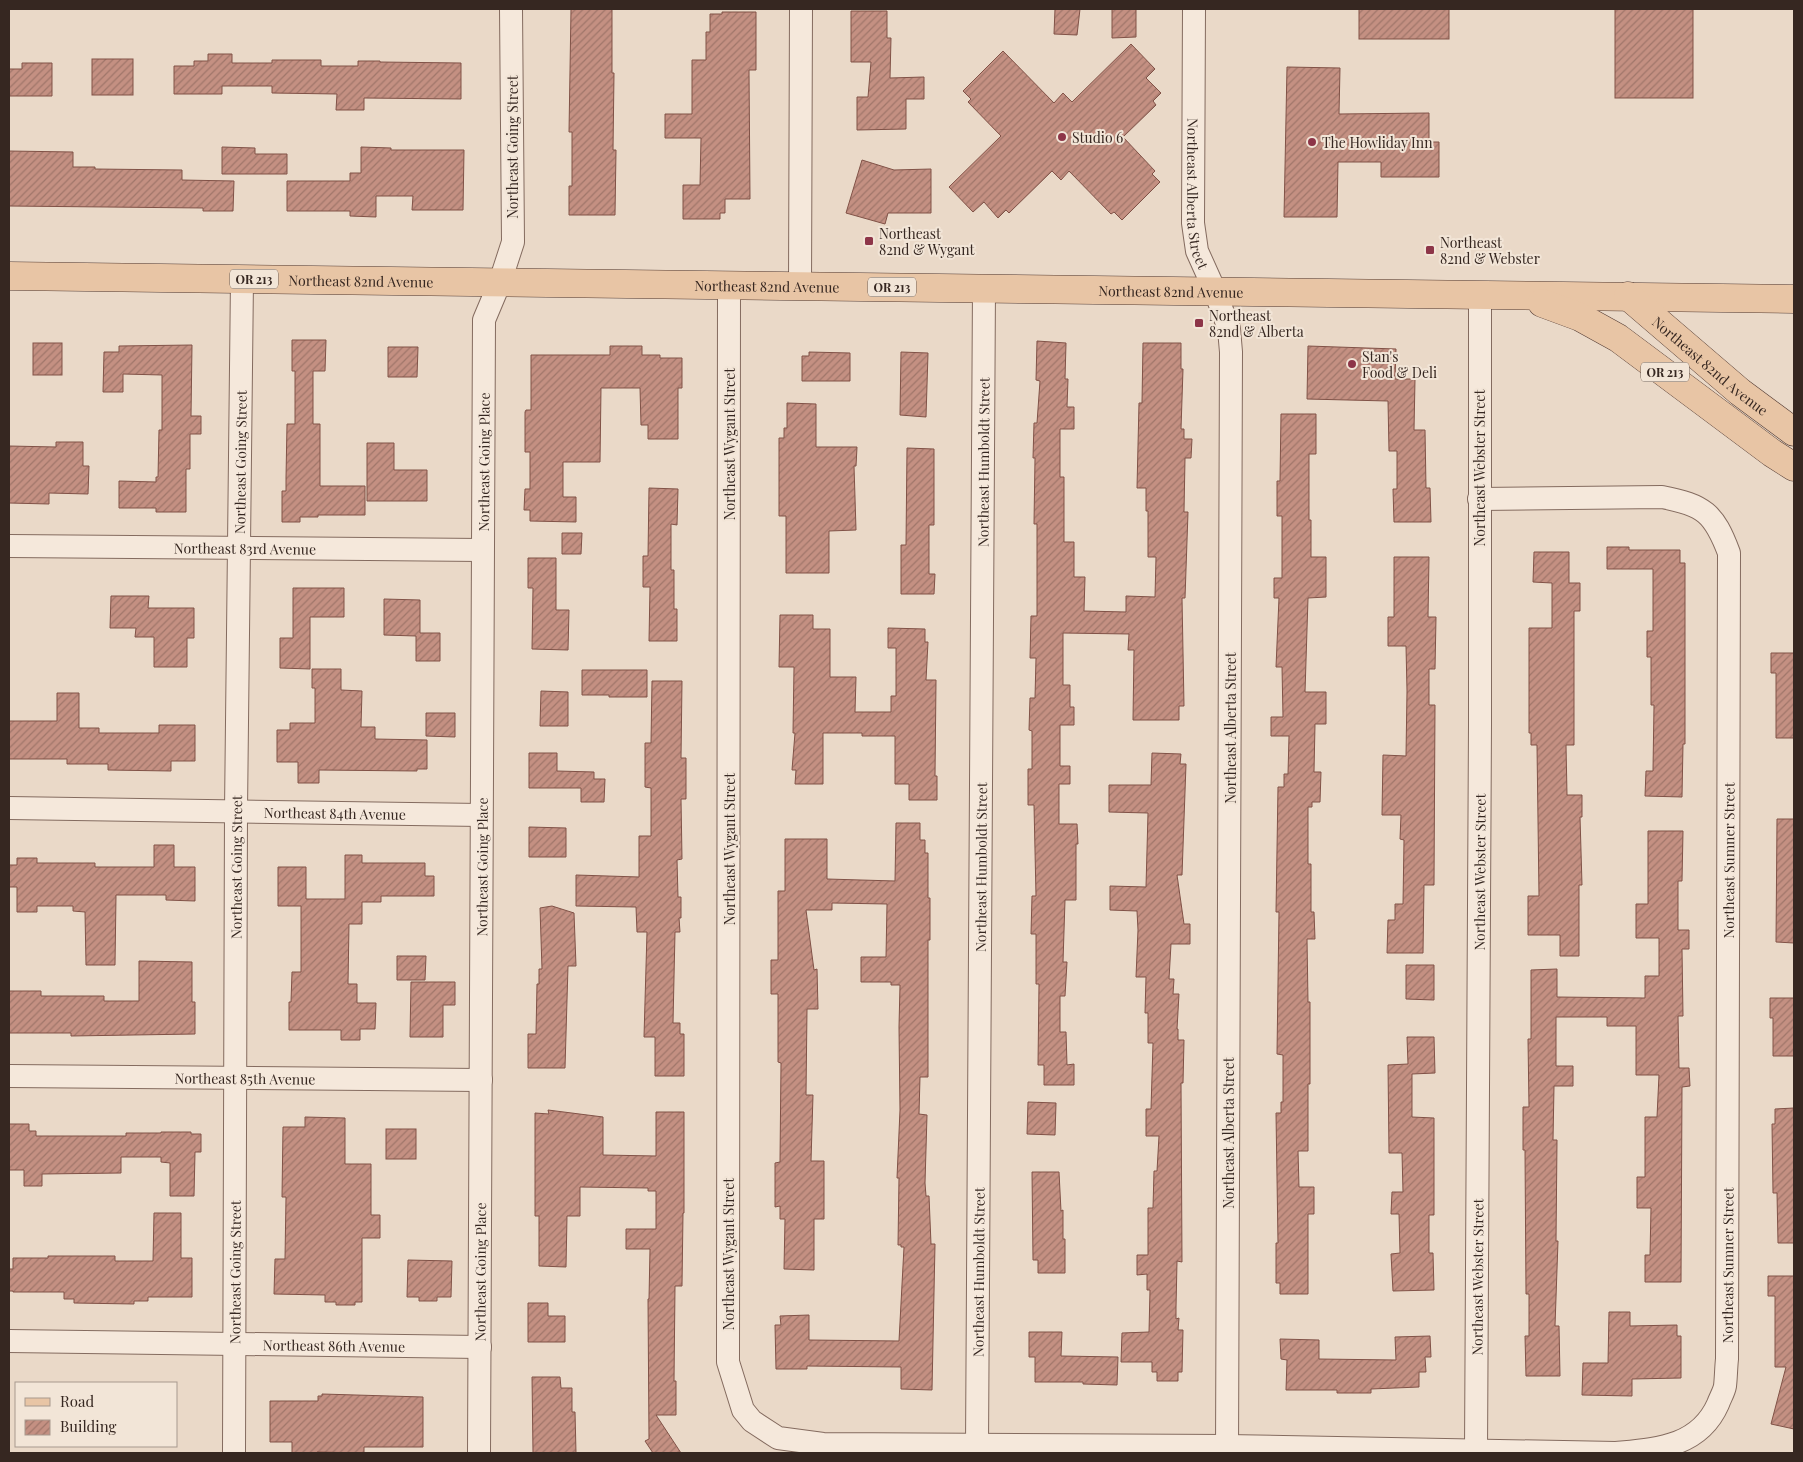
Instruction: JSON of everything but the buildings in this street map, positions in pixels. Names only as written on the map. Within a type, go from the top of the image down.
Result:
[{"type":"main road","name":"Northeast 82nd Avenue","points":[[9,276],[1794,299]]},
{"type":"main road","name":"Northeast 82nd Avenue","points":[[1524,296],[1580,317],[1618,338],[1772,453],[1794,467]]},
{"type":"main road","name":"Northeast 82nd Avenue","points":[[1628,296],[1740,392],[1794,432]]},
{"type":"street","name":"Northeast Going Street","points":[[500,282],[512,242],[511,9]]},
{"type":"street","points":[[800,9],[800,286]]},
{"type":"street","name":"Northeast Alberta Street","points":[[1194,9],[1194,223],[1197,251],[1229,329],[1231,352],[1227,1449]]},
{"type":"street","name":"Northeast Going Street","points":[[234,1453],[236,811],[242,279]]},
{"type":"street","name":"Northeast Going Place","points":[[479,1453],[484,320],[500,282]]},
{"type":"street","name":"Northeast Wygant Street","points":[[729,285],[728,1362],[743,1410],[752,1421],[778,1438],[823,1444],[977,1446]]},
{"type":"street","name":"Northeast Humboldt Street","points":[[977,1446],[984,288]]},
{"type":"street","name":"Northeast Webster Street","points":[[1476,1450],[1480,745],[1480,295]]},
{"type":"street","name":"Northeast Sumner Street","points":[[1476,1450],[1616,1453],[1669,1446],[1695,1435],[1713,1415],[1725,1388],[1727,1359],[1729,553],[1721,531],[1711,517],[1696,506],[1682,500],[1662,496],[1479,499]]},
{"type":"street","name":"Northeast 83rd Avenue","points":[[9,546],[482,550]]},
{"type":"street","name":"Northeast 84th Avenue","points":[[9,808],[482,815]]},
{"type":"street","name":"Northeast 85th Avenue","points":[[9,1076],[481,1080]]},
{"type":"street","name":"Northeast 86th Avenue","points":[[9,1341],[480,1347]]},
{"type":"street","points":[[977,1446],[1476,1450]]},
{"type":"place","name":"Studio 6","points":[[1062,137]]},
{"type":"place","name":"The Howliday Inn","points":[[1312,142]]},
{"type":"place","name":"Northeast 82nd & Wygant","points":[[869,241]]},
{"type":"place","name":"Northeast 82nd & Webster","points":[[1430,250]]},
{"type":"place","name":"Northeast 82nd & Alberta","points":[[1199,323]]},
{"type":"place","name":"Stan's Food & Deli","points":[[1352,364]]}]
